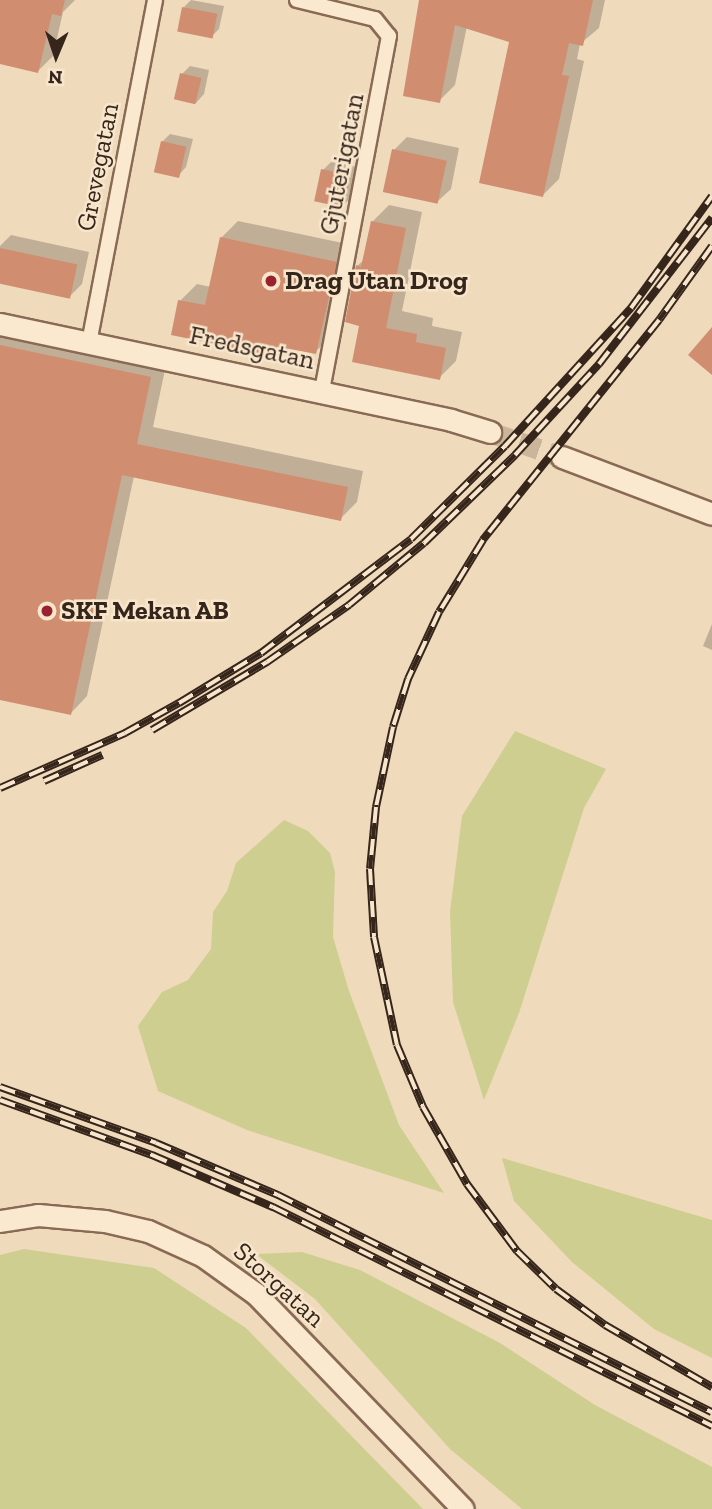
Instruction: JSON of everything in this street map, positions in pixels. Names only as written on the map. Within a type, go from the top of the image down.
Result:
[{"type":"street","name":"Grevegatan","points":[[89,342],[155,0]]},
{"type":"street","name":"Gjuterigatan","points":[[297,0],[375,19],[385,29],[388,55],[322,392]]},
{"type":"street","name":"Fredsgatan","points":[[0,324],[322,392],[490,432]]},
{"type":"street","points":[[562,457],[712,514]]},
{"type":"street","name":"Storgatan","points":[[0,1222],[38,1215],[105,1221],[148,1231],[203,1256],[256,1294],[463,1509]]},
{"type":"green space","points":[[515,731],[606,769],[584,808],[519,1013],[484,1100],[453,1002],[450,912],[462,816]]},
{"type":"green space","points":[[284,820],[308,831],[330,853],[335,872],[333,937],[349,991],[399,1125],[444,1193],[247,1130],[158,1091],[138,1026],[162,992],[188,980],[211,949],[213,912],[227,891],[236,863]]},
{"type":"green space","points":[[502,1158],[712,1220],[712,1358],[654,1329],[572,1262],[514,1201]]},
{"type":"green space","points":[[24,1249],[154,1268],[246,1328],[423,1509],[0,1509],[0,1255]]},
{"type":"green space","points":[[302,1252],[360,1270],[500,1343],[595,1405],[712,1467],[712,1509],[522,1509],[450,1449],[315,1299],[256,1254]]},
{"type":"building","points":[[0,0],[65,0],[61,16],[52,14],[38,73],[0,64]]},
{"type":"building","points":[[419,0],[593,0],[583,46],[569,43],[562,75],[569,76],[543,197],[479,183],[509,42],[455,25],[440,103],[403,96]]},
{"type":"building","points":[[182,7],[217,14],[213,38],[177,32]]},
{"type":"building","points":[[180,73],[201,78],[195,104],[174,99]]},
{"type":"building","points":[[161,141],[186,147],[179,178],[154,172]]},
{"type":"building","points":[[392,149],[447,161],[438,204],[383,192]]},
{"type":"building","points":[[321,169],[350,175],[343,208],[314,201]]},
{"type":"building","points":[[371,221],[406,228],[386,328],[417,334],[416,342],[446,348],[440,380],[352,362],[359,326],[345,322],[356,265],[361,267]]},
{"type":"building","name":"Drag Utan Drog","points":[[220,237],[337,262],[316,354],[285,348],[283,358],[171,335],[178,300],[205,305]]},
{"type":"building","points":[[0,248],[77,264],[70,299],[0,284]]},
{"type":"building","points":[[712,327],[712,375],[688,355]]},
{"type":"building","name":"SKF Mekan AB","points":[[0,345],[151,377],[137,444],[348,487],[341,521],[122,475],[71,715],[0,700]]},
{"type":"tunnel","points":[[490,432],[562,457]]},
{"type":"railway","points":[[0,788],[125,733],[179,703],[261,653],[411,539],[505,446],[631,308],[712,196]]},
{"type":"railway","points":[[152,730],[267,662],[349,605],[424,543],[515,455],[599,364],[712,218]]},
{"type":"railway","points":[[712,246],[659,320],[483,540],[439,612],[408,679],[393,727],[376,807],[370,869],[374,937],[397,1045],[423,1107],[467,1184],[517,1251],[556,1289],[605,1325],[712,1387]]},
{"type":"railway","points":[[44,781],[102,755]]},
{"type":"railway","points":[[0,1087],[156,1143],[278,1195],[712,1412]]},
{"type":"railway","points":[[0,1100],[152,1155],[273,1207],[712,1426]]},
{"type":"place","name":"Drag Utan Drog","points":[[271,281]]},
{"type":"place","name":"SKF Mekan AB","points":[[47,611]]}]
